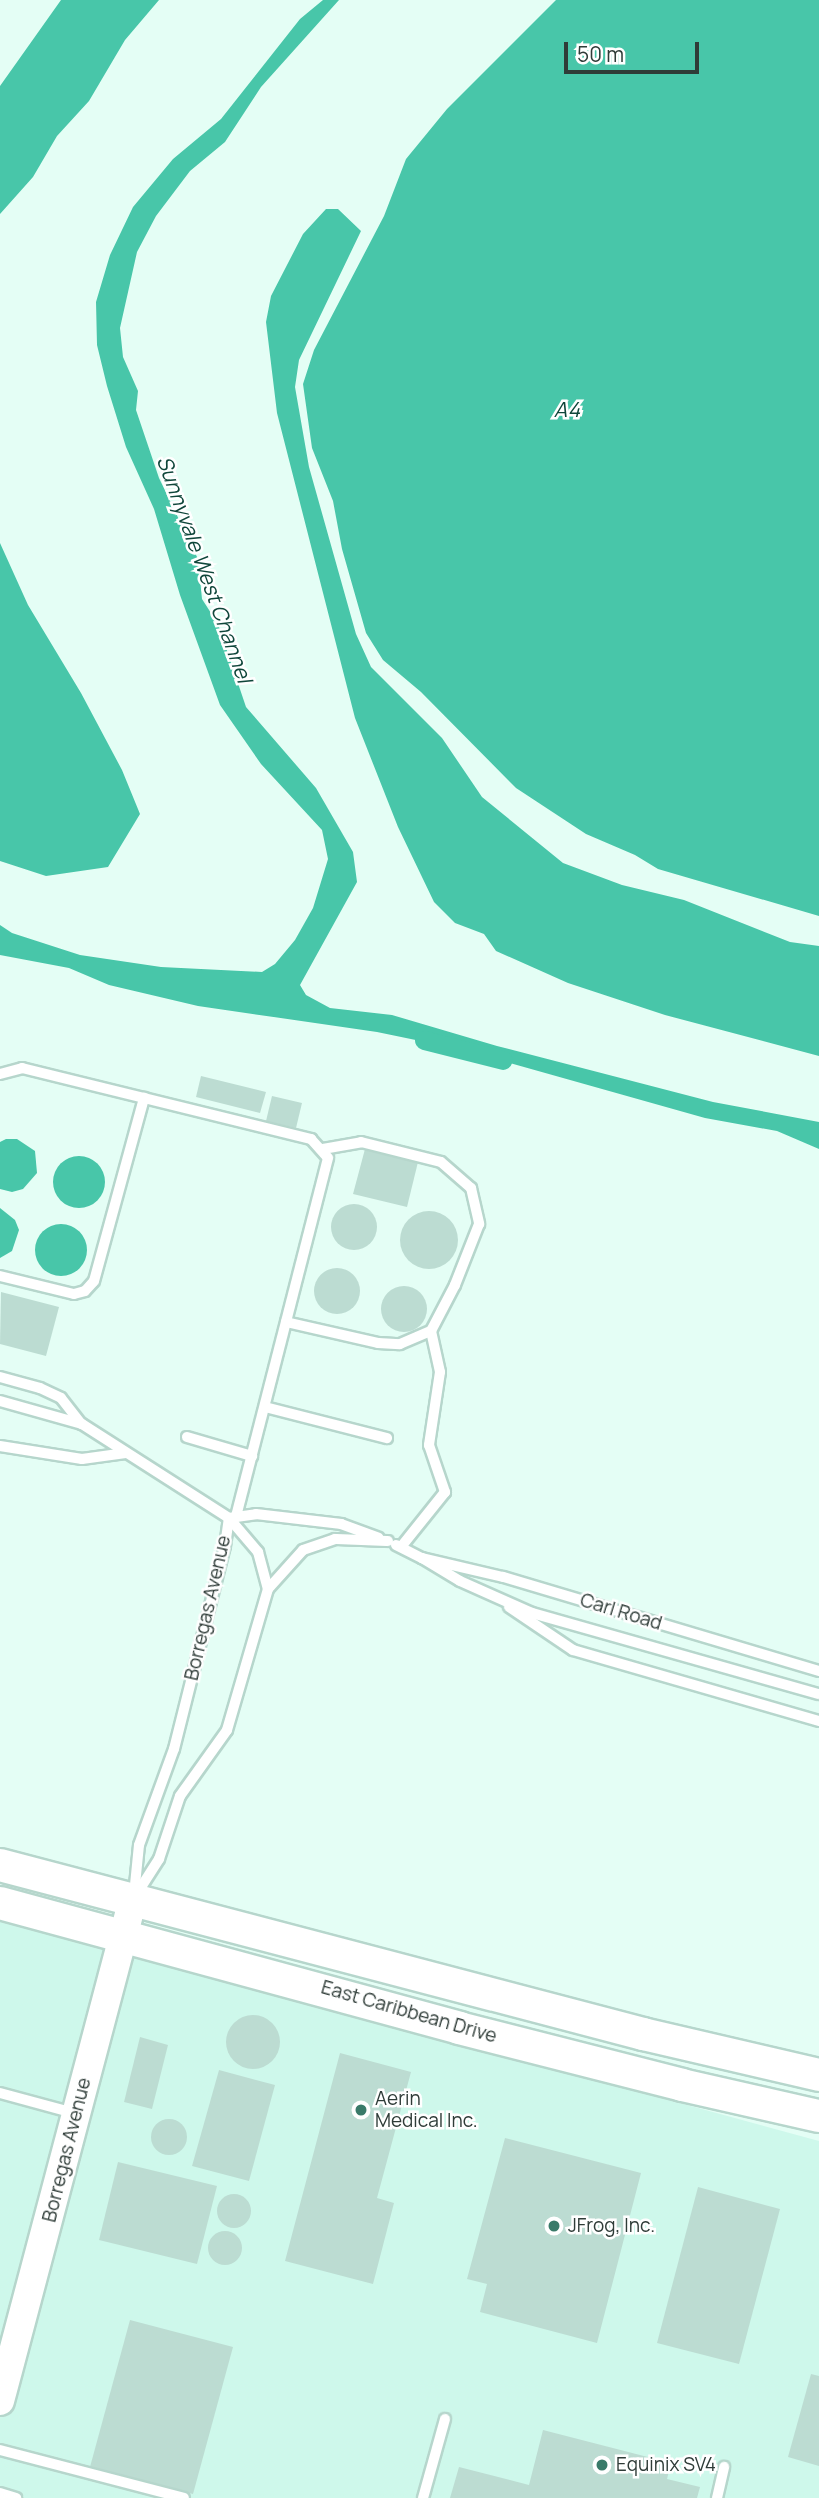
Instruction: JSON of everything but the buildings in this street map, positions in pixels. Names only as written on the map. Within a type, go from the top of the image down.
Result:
[{"type":"main road","name":"East Caribbean Drive","points":[[0,1865],[643,2034],[819,2075]]},
{"type":"main road","name":"East Caribbean Drive","points":[[0,1903],[459,2028],[682,2085],[819,2116]]},
{"type":"street","name":"Borregas Avenue","points":[[1,2395],[133,1899]]},
{"type":"lane","points":[[0,1074],[22,1068],[310,1139],[323,1149],[361,1142],[441,1162],[471,1188],[479,1224],[455,1285],[430,1331],[400,1344],[378,1343],[286,1322]]},
{"type":"lane","points":[[0,1276],[74,1294],[85,1291],[94,1281],[144,1098]]},
{"type":"lane","name":"Borregas Avenue","points":[[133,1899],[139,1845],[174,1749],[232,1518],[265,1407],[328,1158],[323,1149]]},
{"type":"lane","points":[[401,1547],[445,1492],[429,1445],[440,1372],[430,1331]]},
{"type":"lane","points":[[0,1377],[40,1388],[61,1398],[82,1424]]},
{"type":"lane","points":[[0,1401],[82,1424],[232,1518],[258,1552],[268,1589]]},
{"type":"lane","points":[[265,1407],[387,1438]]},
{"type":"lane","points":[[187,1437],[252,1456]]},
{"type":"lane","points":[[0,1446],[82,1459],[127,1452]]},
{"type":"lane","name":"Carl Road","points":[[232,1518],[256,1514],[341,1524],[401,1547],[460,1581],[532,1613],[819,1694]]},
{"type":"lane","name":"Borregas Avenue","points":[[133,1899],[159,1859],[180,1796],[227,1730],[268,1589],[303,1550],[335,1539],[388,1541]]},
{"type":"lane","name":"Carl Road","points":[[422,1558],[503,1577],[819,1671]]},
{"type":"lane","name":"Carl Road","points":[[494,1596],[573,1650],[819,1721]]},
{"type":"lane","points":[[0,2093],[76,2113]]},
{"type":"lane","points":[[423,2498],[445,2419]]},
{"type":"lane","points":[[0,2450],[184,2498]]},
{"type":"lane","points":[[717,2498],[724,2467]]},
{"type":"lane","points":[[0,2493],[16,2498]]},
{"type":"shaded area","points":[[0,1917],[819,2141],[819,2498],[0,2498]]},
{"type":"water","points":[[61,0],[159,0],[125,40],[89,101],[57,136],[33,177],[0,214],[0,86]]},
{"type":"water","points":[[323,0],[339,0],[261,87],[225,142],[190,171],[156,216],[137,252],[120,328],[123,357],[138,391],[136,410],[159,478],[198,559],[202,599],[218,624],[246,707],[316,788],[353,852],[357,882],[300,985],[306,995],[330,1008],[392,1015],[497,1046],[713,1102],[819,1122],[819,1149],[777,1131],[705,1118],[464,1050],[377,1032],[198,1006],[109,985],[69,968],[0,955],[0,925],[12,933],[80,955],[161,967],[262,972],[275,964],[295,940],[313,908],[328,859],[322,830],[261,764],[220,705],[180,595],[154,509],[126,447],[107,386],[97,345],[96,302],[110,255],[133,207],[173,159],[221,119],[300,19]]},
{"type":"water","name":"A4","points":[[556,0],[819,0],[819,916],[658,869],[635,855],[586,834],[516,788],[421,692],[383,660],[366,633],[342,549],[333,501],[312,448],[303,384],[314,350],[384,216],[406,159],[447,109]]},
{"type":"water","points":[[326,209],[338,209],[361,231],[299,360],[295,387],[309,467],[356,634],[371,667],[442,738],[482,797],[563,863],[622,885],[684,900],[790,942],[819,946],[819,1056],[665,1015],[568,983],[496,951],[484,934],[455,923],[434,902],[398,827],[355,718],[277,413],[266,322],[271,296],[303,234]]},
{"type":"water","points":[[0,543],[28,605],[81,693],[122,770],[140,814],[108,867],[46,876],[0,861]]},
{"type":"water","points":[[17,1139],[35,1151],[37,1173],[23,1189],[12,1192],[0,1189],[0,1142]]},
{"type":"water","points":[[79,1156],[98,1163],[105,1182],[98,1201],[79,1208],[60,1201],[53,1182],[60,1163]]},
{"type":"water","points":[[0,1208],[15,1220],[19,1230],[12,1251],[0,1258]]},
{"type":"water","points":[[61,1224],[80,1231],[87,1250],[80,1269],[61,1276],[42,1269],[35,1250],[42,1231]]},
{"type":"waterway","points":[[424,1040],[503,1060]]},
{"type":"place","name":"Aerin Medical Inc.","points":[[361,2110]]},
{"type":"place","name":"JFrog, Inc.","points":[[554,2226]]},
{"type":"place","name":"Equinix SV4","points":[[602,2465]]},
{"type":"water label","name":"Sunnyvale West Channel","points":[[205,569]]}]
